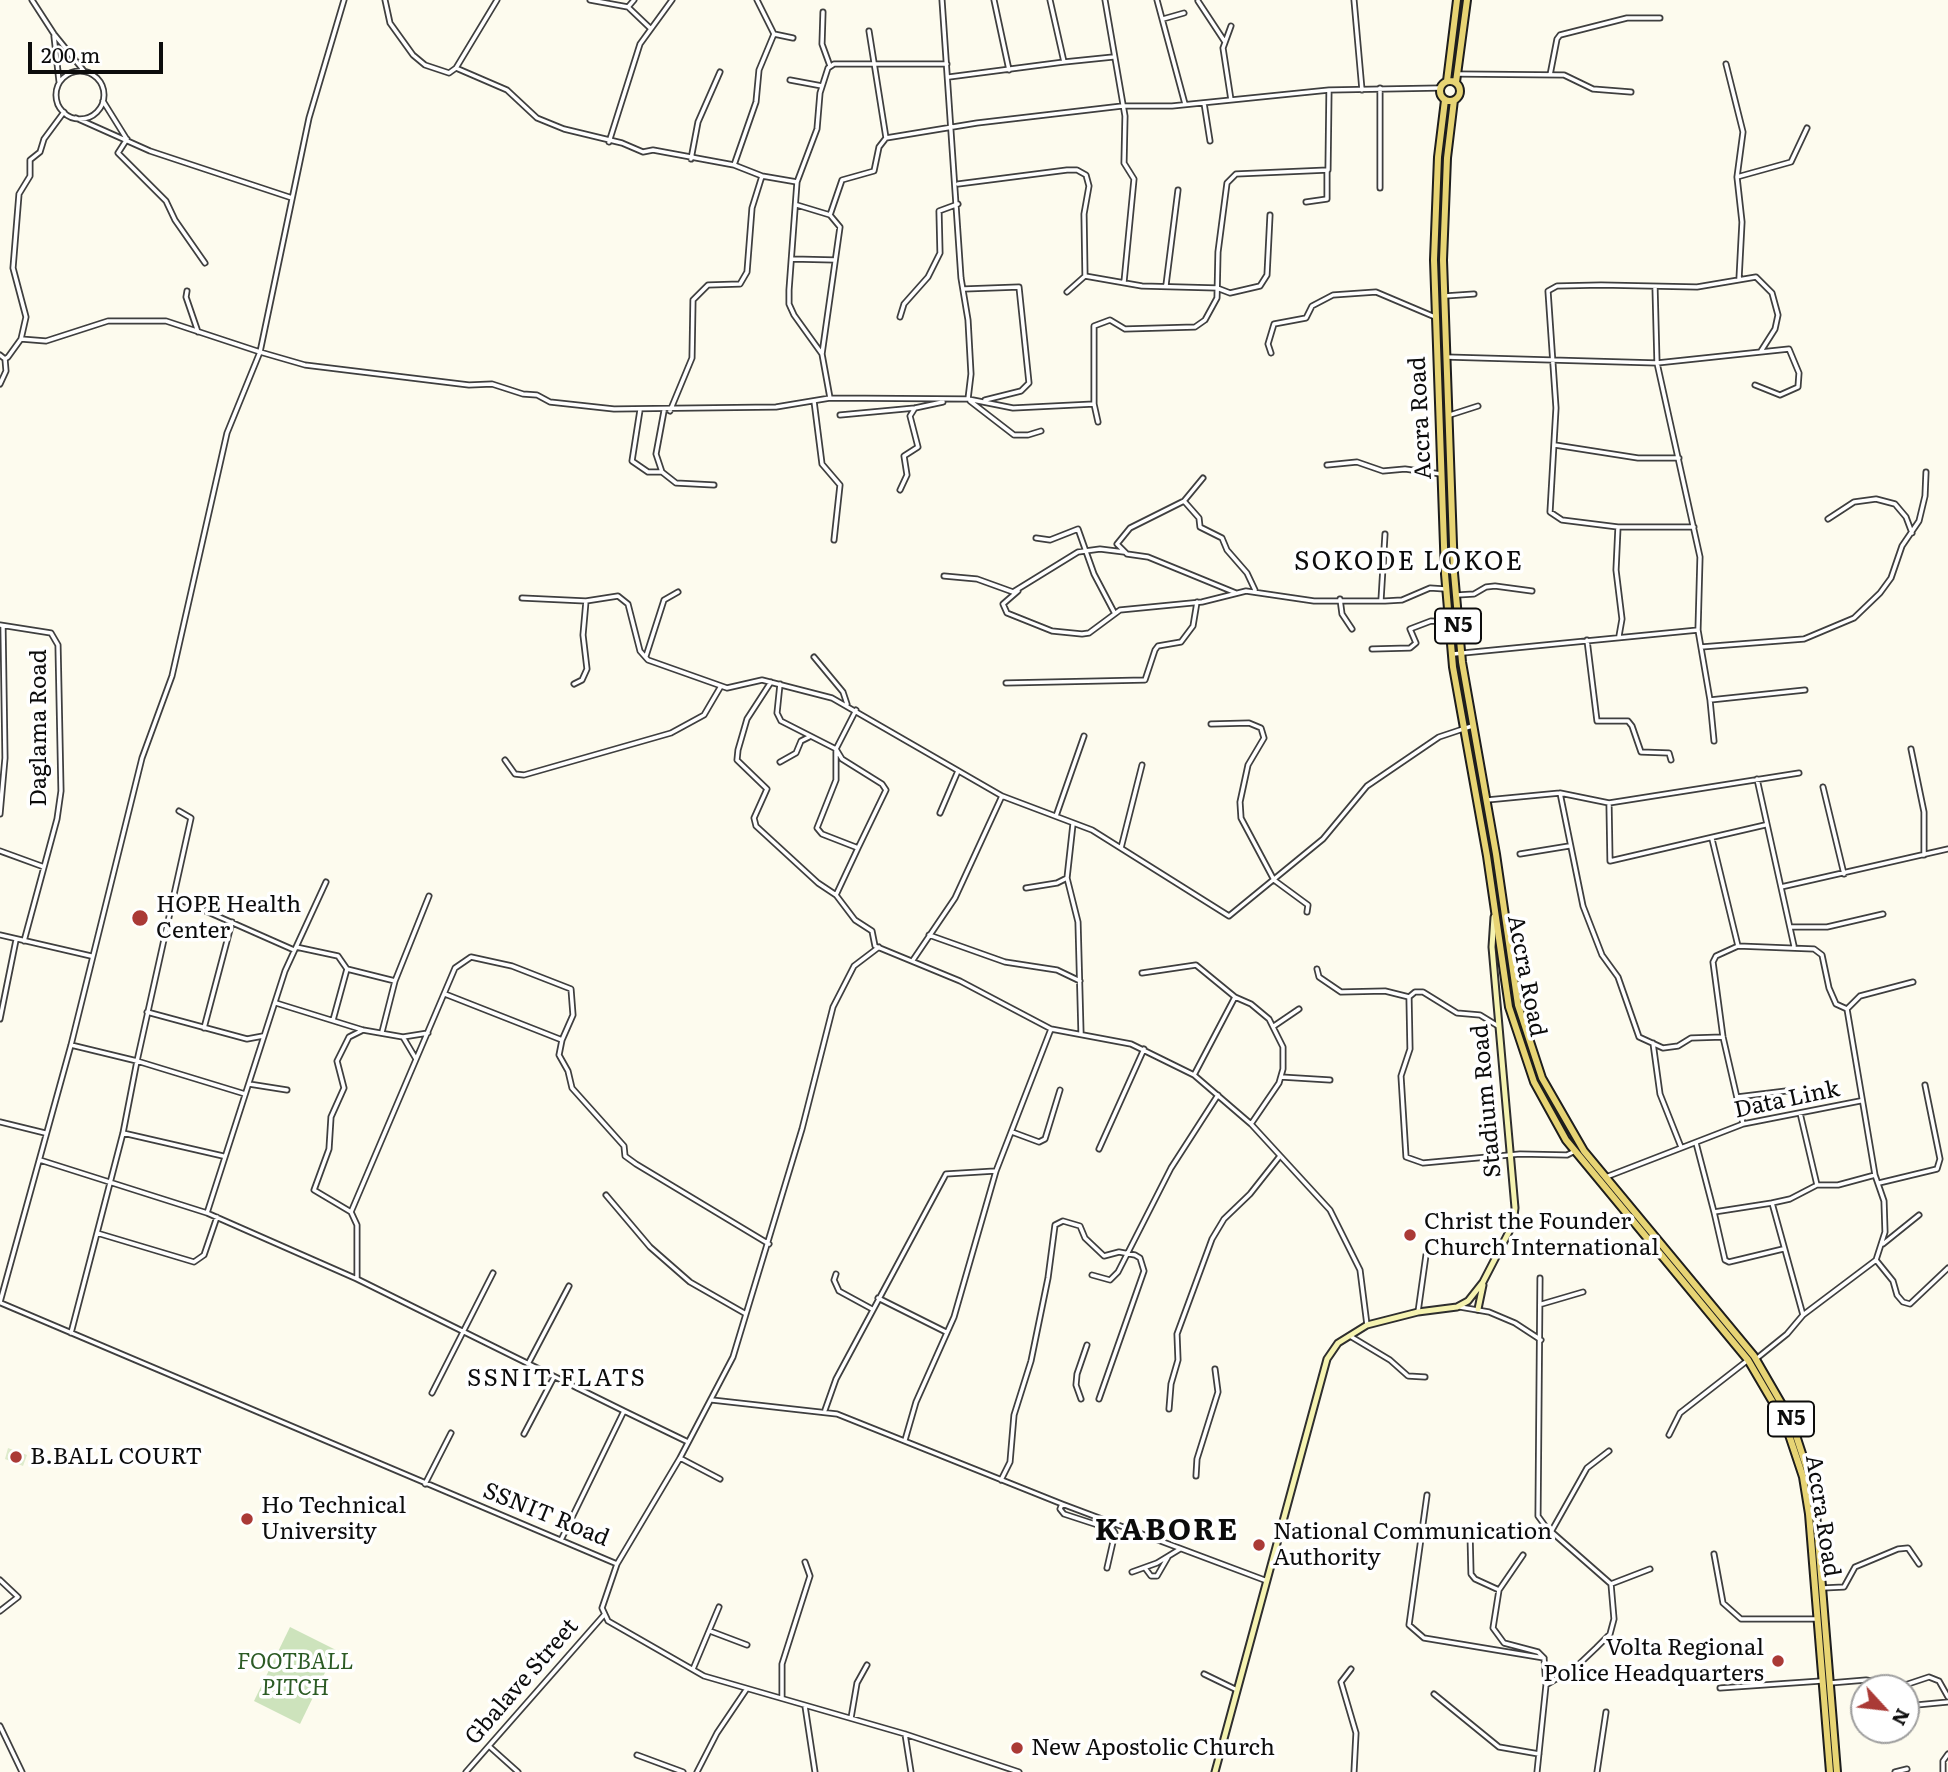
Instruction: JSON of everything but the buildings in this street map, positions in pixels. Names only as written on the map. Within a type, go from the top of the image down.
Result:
[{"type":"main road","points":[[1440,88],[1447,81],[1458,0]]},
{"type":"main road","name":"Accra Road","points":[[1466,0],[1456,82],[1460,92],[1454,100],[1443,214],[1444,357],[1455,595],[1461,653],[1487,800],[1518,1005],[1542,1078],[1558,1109],[1604,1177],[1782,1399],[1803,1453],[1816,1513],[1823,1588],[1830,1772]]},
{"type":"main road","points":[[1447,81],[1456,82]]},
{"type":"main road","name":"Accra Road","points":[[1440,88],[1445,100],[1434,214],[1435,317],[1446,589],[1452,654],[1496,911],[1509,1007],[1521,1048],[1550,1113],[1575,1151],[1752,1359],[1776,1402],[1803,1477],[1837,1772]]},
{"type":"main road","points":[[1445,100],[1454,100]]},
{"type":"main road","points":[[1493,961],[1496,911]]},
{"type":"main road","name":"Stadium Road","points":[[1457,1307],[1473,1297],[1483,1282],[1514,1216],[1493,961],[1507,932]]},
{"type":"main road","points":[[1478,1310],[1483,1282]]},
{"type":"main road","points":[[1215,1772],[1269,1581],[1327,1359],[1348,1335],[1367,1325],[1418,1312],[1457,1307]]},
{"type":"street","points":[[32,0],[54,34],[84,71],[94,75],[101,84],[103,101],[127,139]]},
{"type":"street","points":[[0,1302],[71,1045],[142,758],[172,676],[227,433],[260,352],[309,118],[344,0]]},
{"type":"street","points":[[385,0],[390,23],[413,54],[425,65],[446,73],[456,68],[497,0]]},
{"type":"street","points":[[590,0],[628,7],[650,28]]},
{"type":"street","points":[[628,7],[634,0]]},
{"type":"street","points":[[609,142],[640,44],[650,28],[666,12],[672,0]]},
{"type":"street","points":[[734,165],[756,102],[759,70],[774,34],[757,0]]},
{"type":"street","points":[[942,0],[971,374],[968,399]]},
{"type":"street","points":[[994,0],[1009,70]]},
{"type":"street","points":[[1050,0],[1064,62]]},
{"type":"street","points":[[1105,0],[1125,116],[1124,163],[1131,171],[1134,187],[1124,282]]},
{"type":"street","points":[[1157,0],[1185,104]]},
{"type":"street","points":[[1354,0],[1362,90]]},
{"type":"street","points":[[1198,1],[1225,42]]},
{"type":"street","points":[[822,354],[789,304],[797,205],[796,182],[817,129],[822,86],[830,66],[822,44],[823,12]]},
{"type":"street","points":[[1163,19],[1184,13]]},
{"type":"street","points":[[1550,75],[1557,39],[1560,36],[1627,18],[1660,18]]},
{"type":"street","points":[[1231,26],[1225,42],[1223,61],[1231,100]]},
{"type":"street","points":[[869,31],[886,138]]},
{"type":"street","points":[[54,34],[59,83],[57,100],[64,112],[150,150],[292,198]]},
{"type":"street","points":[[774,34],[793,38]]},
{"type":"street","points":[[949,77],[1114,57]]},
{"type":"street","points":[[830,66],[874,63],[947,64]]},
{"type":"street","points":[[1726,64],[1743,132],[1737,177],[1742,222],[1740,279]]},
{"type":"street","points":[[456,68],[507,90],[537,118],[609,142],[622,143],[643,152],[653,150],[734,165],[762,176],[796,182]]},
{"type":"street","points":[[59,83],[67,75],[84,71]]},
{"type":"street","points":[[691,159],[698,122],[720,72]]},
{"type":"street","points":[[1457,74],[1564,75],[1594,89],[1631,92]]},
{"type":"street","points":[[790,80],[822,86]]},
{"type":"street","points":[[1380,88],[1380,188]]},
{"type":"street","points":[[830,215],[842,180],[874,171],[879,147],[886,138],[950,127],[1122,106],[1203,103],[1329,90],[1440,88]]},
{"type":"street","points":[[1306,202],[1327,199],[1329,90]]},
{"type":"street","points":[[76,118],[93,115],[103,101]]},
{"type":"street","points":[[1203,103],[1210,141]]},
{"type":"street","points":[[0,384],[6,371],[5,359],[21,339],[25,310],[13,268],[19,194],[30,176],[30,160],[40,152],[44,139],[64,112]]},
{"type":"street","points":[[1737,177],[1791,162],[1807,128]]},
{"type":"street","points":[[127,139],[118,153],[166,201],[175,220],[205,263]]},
{"type":"street","points":[[957,184],[1067,170],[1077,170],[1086,176],[1089,186],[1084,214],[1085,276]]},
{"type":"street","points":[[1098,422],[1094,404],[1094,326],[1110,320],[1125,329],[1195,327],[1205,320],[1215,306],[1223,205],[1230,179],[1236,174],[1247,173],[1327,171]]},
{"type":"street","points":[[670,411],[692,358],[693,300],[708,285],[740,284],[747,272],[752,208],[762,176]]},
{"type":"street","points":[[1166,286],[1178,190]]},
{"type":"street","points":[[900,317],[904,303],[928,277],[940,253],[939,211],[958,204]]},
{"type":"street","points":[[797,205],[830,215],[840,227],[822,354],[830,398]]},
{"type":"street","points":[[1067,292],[1076,281],[1085,276],[1166,286],[1217,288],[1234,293],[1264,284],[1268,275],[1270,215]]},
{"type":"street","points":[[792,259],[835,260]]},
{"type":"street","points":[[1694,527],[1618,527],[1562,520],[1553,515],[1549,503],[1556,408],[1550,358],[1548,298],[1552,287],[1698,287],[1756,277],[1772,293],[1778,321],[1761,351]]},
{"type":"street","points":[[964,289],[1018,287],[1029,383],[1021,391],[984,401]]},
{"type":"street","points":[[1655,287],[1657,363],[1700,557],[1698,630],[1714,741]]},
{"type":"street","points":[[187,292],[198,332]]},
{"type":"street","points":[[1271,353],[1268,344],[1274,324],[1306,318],[1312,306],[1333,295],[1376,292],[1435,317]]},
{"type":"street","points":[[1443,297],[1475,294]]},
{"type":"street","points":[[21,339],[46,341],[108,321],[166,321],[305,365],[469,385],[492,384],[559,404],[640,410],[776,407],[830,398],[946,401],[968,399],[1013,408],[1094,404]]},
{"type":"street","points":[[1444,357],[1657,363],[1726,358],[1789,349],[1799,373],[1798,387],[1780,395],[1755,385]]},
{"type":"street","points":[[0,355],[5,359]]},
{"type":"street","points":[[968,399],[1014,435],[1041,431]]},
{"type":"street","points":[[814,401],[822,464],[840,485],[834,540]]},
{"type":"street","points":[[840,415],[915,408],[946,401]]},
{"type":"street","points":[[1448,415],[1478,406]]},
{"type":"street","points":[[900,489],[906,475],[904,456],[918,447],[911,416],[915,408]]},
{"type":"street","points":[[640,410],[633,464],[648,472],[662,472]]},
{"type":"street","points":[[664,411],[656,454],[662,472],[676,483],[714,485]]},
{"type":"street","points":[[1555,445],[1637,458],[1679,458]]},
{"type":"street","points":[[1327,465],[1357,462],[1383,471],[1405,469],[1441,474]]},
{"type":"street","points":[[1701,647],[1804,639],[1854,618],[1880,593],[1891,578],[1902,546],[1912,533],[1923,508],[1926,472]]},
{"type":"street","points":[[1124,552],[1117,543],[1126,532],[1184,501],[1203,478]]},
{"type":"street","points":[[1828,519],[1854,502],[1876,499],[1895,504],[1906,517],[1912,533]]},
{"type":"street","points":[[1184,501],[1199,519],[1200,527],[1222,538],[1227,550],[1248,573],[1255,590]]},
{"type":"street","points":[[1618,527],[1616,570],[1622,619],[1619,637]]},
{"type":"street","points":[[1036,538],[1050,540],[1077,528],[1114,612]]},
{"type":"street","points":[[1381,600],[1385,534]]},
{"type":"street","points":[[1236,593],[1202,577],[1124,552],[1085,551],[1049,568],[1003,604],[1003,609],[1052,631],[1089,633],[1114,612],[1197,603],[1255,590],[1314,601],[1402,600],[1423,590],[1446,589]]},
{"type":"street","points":[[944,576],[978,579],[1009,591],[1018,591]]},
{"type":"street","points":[[1455,595],[1474,594],[1494,586],[1532,591]]},
{"type":"street","points":[[645,657],[664,600],[678,592]]},
{"type":"street","points":[[522,598],[586,601],[605,596],[624,599],[640,651],[645,657],[685,675],[705,678],[721,686],[732,688],[762,680],[832,698],[848,705],[1002,796],[1092,830],[1229,916],[1323,839],[1367,786],[1439,737],[1474,726]]},
{"type":"street","points":[[1340,599],[1342,614],[1352,629]]},
{"type":"street","points":[[574,684],[582,680],[587,670],[583,635],[586,601]]},
{"type":"street","points":[[1006,683],[1145,680],[1158,646],[1181,642],[1193,626],[1197,603]]},
{"type":"street","points":[[1372,649],[1410,648],[1416,643],[1410,629],[1431,621],[1449,622]]},
{"type":"street","points":[[0,814],[5,758],[2,626]]},
{"type":"street","name":"Daglama Road","points":[[2,626],[41,631],[56,637],[61,791],[24,941]]},
{"type":"street","points":[[1452,654],[1698,630]]},
{"type":"street","points":[[1587,640],[1597,721],[1628,722],[1641,752],[1669,753],[1671,760]]},
{"type":"street","points":[[814,657],[843,692],[848,705]]},
{"type":"street","points":[[771,682],[747,719],[737,760],[767,789],[754,818],[757,826],[818,883],[836,895],[855,920],[872,931],[875,946],[913,960],[1052,1029],[1082,1033],[1144,1049],[1194,1075],[1251,1124],[1320,1198],[1360,1270],[1367,1325]]},
{"type":"street","points":[[780,684],[776,713],[781,722],[836,749],[842,759],[882,784],[886,790],[836,895]]},
{"type":"street","points":[[505,760],[515,774],[524,775],[671,733],[704,715],[721,686]]},
{"type":"street","points":[[1710,700],[1805,691]]},
{"type":"street","points":[[856,710],[836,749],[836,780],[817,828],[822,834],[858,848]]},
{"type":"street","points":[[1211,724],[1249,723],[1261,728],[1264,738],[1248,765],[1240,810],[1253,845],[1274,880],[1308,905],[1307,912]]},
{"type":"street","points":[[1056,816],[1084,736]]},
{"type":"street","points":[[780,762],[796,753],[801,741],[809,737]]},
{"type":"street","points":[[1911,749],[1924,812],[1924,855]]},
{"type":"street","points":[[1121,848],[1142,765]]},
{"type":"street","points":[[940,813],[958,771]]},
{"type":"street","points":[[1487,800],[1560,793],[1609,803],[1799,773]]},
{"type":"street","points":[[1757,779],[1765,825],[1794,946]]},
{"type":"street","points":[[1823,787],[1844,874]]},
{"type":"street","points":[[1560,793],[1583,906],[1602,955],[1618,977],[1639,1037],[1663,1048],[1678,1046],[1690,1038],[1723,1037]]},
{"type":"street","points":[[913,960],[955,898],[1002,796]]},
{"type":"street","points":[[1609,803],[1610,861],[1765,825]]},
{"type":"street","points":[[72,1333],[123,1133],[191,818],[178,811]]},
{"type":"street","points":[[1073,824],[1067,878],[1078,922],[1082,1033]]},
{"type":"street","points":[[1712,838],[1738,946]]},
{"type":"street","points":[[1520,854],[1569,845]]},
{"type":"street","points":[[1781,887],[1948,849]]},
{"type":"street","points":[[0,851],[44,867]]},
{"type":"street","points":[[1026,888],[1057,883],[1067,878]]},
{"type":"street","points":[[207,1213],[295,948],[326,882]]},
{"type":"street","points":[[382,1032],[395,981],[429,896]]},
{"type":"street","points":[[174,897],[295,948],[330,953],[338,957],[347,969],[395,981]]},
{"type":"street","points":[[1790,927],[1828,927],[1883,914]]},
{"type":"street","points":[[204,1028],[232,922]]},
{"type":"street","points":[[0,935],[91,956]]},
{"type":"street","points":[[929,935],[1005,962],[1057,970],[1080,982]]},
{"type":"street","points":[[0,1019],[16,940]]},
{"type":"street","points":[[1743,1124],[1723,1037],[1713,962],[1716,956],[1738,946],[1794,946],[1819,951],[1836,1004],[1847,1009],[1860,996],[1913,982]]},
{"type":"street","points":[[617,1564],[681,1458],[733,1357],[802,1129],[833,1007],[854,965],[879,947]]},
{"type":"street","points":[[351,1212],[455,968],[471,957],[512,966],[568,986],[573,992],[573,1015],[562,1040],[559,1055],[568,1071],[572,1088],[624,1146],[625,1156],[706,1209],[769,1244]]},
{"type":"street","points":[[1142,973],[1196,965],[1235,997],[1260,1010],[1274,1026],[1283,1047],[1281,1077],[1251,1124]]},
{"type":"street","points":[[333,1020],[347,969]]},
{"type":"street","points":[[1317,969],[1319,977],[1341,992],[1385,991],[1409,997],[1423,992],[1457,1013],[1480,1015],[1498,1027]]},
{"type":"street","points":[[444,994],[562,1040]]},
{"type":"street","points":[[1194,1075],[1235,997]]},
{"type":"street","points":[[1409,997],[1410,1049],[1401,1076],[1406,1157],[1423,1163],[1567,1154],[1575,1151]]},
{"type":"street","points":[[276,1003],[363,1030],[403,1038],[428,1033]]},
{"type":"street","points":[[1274,1026],[1299,1009]]},
{"type":"street","name":"Data Link","points":[[1604,1177],[1743,1124],[1860,1101],[1863,1095],[1847,1009]]},
{"type":"street","points":[[147,1012],[247,1040],[265,1036]]},
{"type":"street","points":[[905,1440],[916,1402],[954,1317],[996,1171],[1052,1029]]},
{"type":"street","points":[[357,1279],[357,1225],[351,1212],[314,1190],[329,1150],[331,1117],[344,1088],[337,1061],[349,1037],[363,1030]]},
{"type":"street","points":[[403,1038],[416,1059]]},
{"type":"street","points":[[1653,1043],[1660,1094],[1681,1147]]},
{"type":"street","points":[[71,1045],[137,1061],[245,1094]]},
{"type":"street","points":[[1099,1149],[1144,1049]]},
{"type":"street","points":[[1281,1077],[1330,1080]]},
{"type":"street","points":[[249,1084],[287,1090]]},
{"type":"street","points":[[1879,1183],[1937,1169],[1940,1159],[1924,1085]]},
{"type":"street","points":[[1012,1132],[1039,1142],[1045,1139],[1060,1090]]},
{"type":"street","points":[[1737,1097],[1794,1090]]},
{"type":"street","points":[[1092,1275],[1104,1279],[1114,1277],[1129,1253],[1171,1168],[1218,1095]]},
{"type":"street","points":[[1669,1435],[1680,1413],[1787,1334],[1803,1315],[1876,1260],[1883,1244],[1884,1201],[1875,1175],[1860,1101]]},
{"type":"street","points":[[1800,1114],[1817,1185]]},
{"type":"street","points":[[0,1122],[46,1133]]},
{"type":"street","points":[[123,1133],[224,1156]]},
{"type":"street","points":[[1696,1143],[1725,1260],[1729,1262],[1784,1248]]},
{"type":"street","points":[[1169,1409],[1171,1384],[1178,1360],[1177,1334],[1213,1239],[1224,1219],[1250,1194],[1280,1156]]},
{"type":"street","points":[[40,1160],[217,1217],[357,1279],[689,1443]]},
{"type":"street","points":[[825,1410],[835,1378],[946,1174],[996,1171]]},
{"type":"street","points":[[1714,1212],[1790,1199],[1817,1185],[1839,1185],[1875,1175]]},
{"type":"street","points":[[606,1195],[650,1247],[690,1282],[746,1314]]},
{"type":"street","points":[[1772,1203],[1803,1315]]},
{"type":"street","points":[[1883,1244],[1919,1214]]},
{"type":"street","points":[[97,1233],[194,1262],[204,1255],[217,1217]]},
{"type":"street","points":[[1001,1480],[1010,1462],[1014,1415],[1031,1361],[1048,1278],[1055,1225],[1063,1221],[1080,1226],[1085,1238],[1104,1256],[1129,1253],[1140,1258],[1144,1275],[1125,1320],[1099,1399]]},
{"type":"street","points":[[1418,1312],[1426,1255]]},
{"type":"street","points":[[1876,1260],[1893,1281],[1897,1295],[1903,1302],[1910,1304],[1948,1268]]},
{"type":"street","points":[[432,1393],[493,1273]]},
{"type":"street","points":[[836,1274],[834,1280],[839,1291],[872,1309]]},
{"type":"street","points":[[1541,1278],[1538,1516],[1551,1532],[1611,1584],[1614,1619],[1610,1634],[1575,1668],[1546,1685]]},
{"type":"street","points":[[528,1364],[569,1286]]},
{"type":"street","points":[[1542,1304],[1583,1292]]},
{"type":"street","points":[[878,1298],[946,1332]]},
{"type":"street","name":"SSNIT Road","points":[[0,1302],[617,1564],[604,1597],[604,1615]]},
{"type":"street","points":[[1457,1307],[1478,1310],[1515,1323],[1541,1340]]},
{"type":"street","points":[[1348,1335],[1390,1360],[1408,1376],[1425,1377]]},
{"type":"street","points":[[1081,1399],[1076,1385],[1077,1374],[1087,1345]]},
{"type":"street","points":[[1196,1476],[1197,1459],[1219,1392],[1215,1369]]},
{"type":"street","points":[[524,1434],[555,1377]]},
{"type":"street","points":[[712,1400],[825,1410],[1062,1504],[1269,1581]]},
{"type":"street","points":[[561,1540],[624,1411]]},
{"type":"street","points":[[425,1484],[451,1433]]},
{"type":"street","points":[[1551,1532],[1587,1468],[1609,1451]]},
{"type":"street","points":[[681,1458],[720,1479]]},
{"type":"street","points":[[1427,1495],[1409,1625],[1424,1638],[1544,1658]]},
{"type":"street","points":[[1062,1504],[1060,1510],[1064,1514],[1115,1533],[1107,1569]]},
{"type":"street","points":[[1470,1533],[1471,1574],[1475,1579],[1499,1590]]},
{"type":"street","points":[[1823,1588],[1844,1587],[1855,1567],[1898,1549],[1908,1548],[1919,1564]]},
{"type":"street","points":[[1132,1572],[1180,1549]]},
{"type":"street","points":[[1714,1554],[1723,1603],[1741,1619],[1818,1619]]},
{"type":"street","points":[[1523,1555],[1499,1590],[1493,1628],[1504,1643],[1538,1652],[1544,1658],[1546,1685],[1537,1772]]},
{"type":"street","points":[[1144,1568],[1151,1576],[1157,1576],[1169,1556]]},
{"type":"street","points":[[782,1698],[782,1664],[810,1576],[805,1562]]},
{"type":"street","points":[[1611,1584],[1650,1569]]},
{"type":"street","points":[[0,1580],[18,1597],[0,1611]]},
{"type":"street","points":[[692,1670],[719,1607]]},
{"type":"street","points":[[604,1615],[625,1632],[692,1670],[746,1689],[905,1734],[1019,1772]]},
{"type":"street","name":"Gbalave Street","points":[[466,1772],[604,1615]]},
{"type":"street","points":[[709,1631],[747,1645]]},
{"type":"street","points":[[850,1718],[857,1683],[867,1665]]},
{"type":"street","points":[[1351,1669],[1341,1682],[1356,1733],[1354,1772]]},
{"type":"street","points":[[1204,1674],[1238,1690]]},
{"type":"street","points":[[1720,1688],[1866,1680],[1902,1686],[1928,1677],[1939,1681],[1948,1697],[1920,1703]]},
{"type":"street","points":[[697,1772],[717,1733],[746,1689]]},
{"type":"street","points":[[1434,1694],[1499,1747],[1539,1754]]},
{"type":"street","points":[[805,1706],[815,1772]]},
{"type":"street","points":[[1597,1772],[1606,1712]]},
{"type":"street","points":[[0,1726],[22,1772]]},
{"type":"street","points":[[905,1734],[911,1772]]},
{"type":"street","points":[[490,1747],[518,1772]]},
{"type":"street","points":[[1943,1772],[1943,1761],[1948,1754]]},
{"type":"street","points":[[637,1755],[683,1772]]},
{"type":"street","points":[[1895,1772],[1907,1769]]},
{"type":"green space","name":"B.BALL COURT","points":[[8,1448],[27,1455],[23,1466],[5,1459]]},
{"type":"green space","name":"FOOTBALL PITCH","points":[[290,1627],[336,1650],[300,1724],[254,1701]]},
{"type":"place","name":"HOPE Health Center","points":[[140,918]]},
{"type":"place","name":"Christ the Founder Church International","points":[[1410,1235]]},
{"type":"place","name":"B.BALL COURT","points":[[16,1457]]},
{"type":"place","name":"Ho Technical University","points":[[247,1519]]},
{"type":"place","name":"National Communication Authority","points":[[1259,1545]]},
{"type":"place","name":"Volta Regional Police Headquarters","points":[[1778,1661]]},
{"type":"place","name":"New Apostolic Church","points":[[1017,1748]]},
{"type":"district","name":"SOKODE LOKOE","points":[[1409,562]]},
{"type":"district","name":"SSNIT FLATS","points":[[557,1379]]},
{"type":"district","name":"KABORE","points":[[1167,1531]]}]
